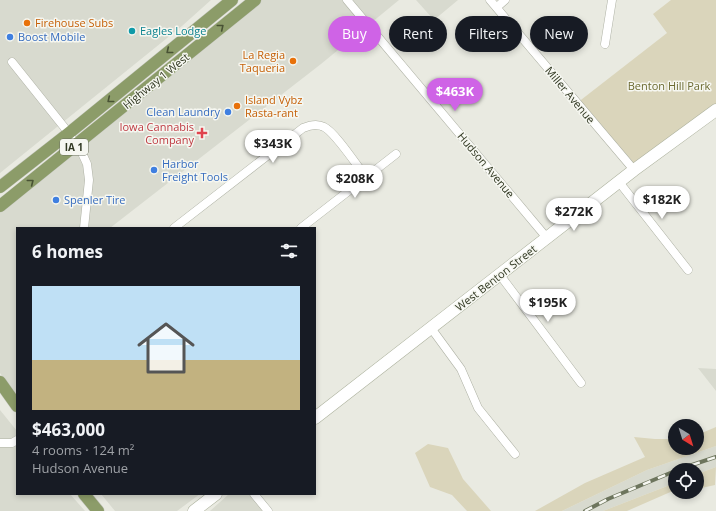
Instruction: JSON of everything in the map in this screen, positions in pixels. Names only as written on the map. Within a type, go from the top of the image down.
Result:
[{"type":"main road","name":"Highway 1 West","points":[[0,187],[69,133],[232,0]]},
{"type":"main road","name":"Highway 1 West","points":[[0,206],[255,0]]},
{"type":"main road","points":[[0,382],[16,405]]},
{"type":"main road","points":[[0,397],[16,412]]},
{"type":"main road","points":[[85,495],[98,511]]},
{"type":"street","name":"Hudson Avenue","points":[[347,0],[547,238]]},
{"type":"street","name":"Miller Avenue","points":[[490,0],[634,170]]},
{"type":"street","points":[[497,7],[505,0]]},
{"type":"street","points":[[605,44],[612,0]]},
{"type":"street","points":[[12,62],[78,144],[87,164],[89,174],[84,227]]},
{"type":"street","name":"West Benton Street","points":[[316,417],[634,170],[716,110]]},
{"type":"street","points":[[175,227],[303,128],[309,125],[316,124],[328,128],[366,177]]},
{"type":"street","points":[[302,227],[396,154]]},
{"type":"street","points":[[619,182],[688,270]]},
{"type":"street","points":[[500,275],[581,382]]},
{"type":"street","points":[[430,328],[461,369],[478,408],[515,454]]},
{"type":"street","points":[[0,443],[12,443],[16,441]]},
{"type":"street","points":[[194,511],[215,495]]},
{"type":"street","points":[[255,495],[268,511]]},
{"type":"shaded area","points":[[0,0],[211,0],[182,26],[0,173]]},
{"type":"shaded area","points":[[261,0],[399,0],[380,16],[328,16],[328,52],[336,52],[111,227],[16,227],[16,396],[0,373],[0,210]]},
{"type":"shaded area","points":[[416,0],[458,0],[439,16],[430,16]]},
{"type":"shaded area","points":[[698,368],[716,369],[716,391]]},
{"type":"shaded area","points":[[0,410],[16,430],[16,495],[71,495],[85,511],[0,511]]},
{"type":"shaded area","points":[[716,446],[716,467],[704,471],[704,463],[668,463],[668,486],[603,511],[562,511],[647,470],[690,455],[704,455],[704,450]]},
{"type":"shaded area","points":[[102,495],[199,495],[177,511],[115,511]]},
{"type":"shaded area","points":[[228,495],[255,495],[268,511],[210,511]]},
{"type":"green space","name":"Benton Hill Park","points":[[671,0],[716,0],[716,104],[631,167],[577,103],[667,33],[653,14]]},
{"type":"green space","points":[[716,427],[716,446],[704,450],[704,432]]},
{"type":"green space","points":[[634,437],[668,439],[668,455],[690,455],[647,470],[562,511],[535,511],[585,483],[645,457]]},
{"type":"green space","points":[[428,444],[448,448],[463,479],[491,511],[467,511],[452,495],[430,487],[415,453]]},
{"type":"green space","points":[[716,467],[715,485],[704,487],[704,471]]},
{"type":"green space","points":[[668,486],[668,493],[627,511],[603,511]]},
{"type":"railway","points":[[698,463],[716,457]]},
{"type":"railway","points":[[585,511],[608,499],[668,474]]},
{"type":"place","name":"Firehouse Subs","points":[[27,23]]},
{"type":"place","name":"Eagles Lodge","points":[[132,31]]},
{"type":"place","name":"Boost Mobile","points":[[10,37]]},
{"type":"place","name":"La Regia Taqueria","points":[[293,61]]},
{"type":"place","name":"Island Vybz Rasta-rant","points":[[237,106]]},
{"type":"place","name":"Clean Laundry","points":[[228,112]]},
{"type":"place","name":"Iowa Cannabis Company","points":[[202,133]]},
{"type":"place","name":"Harbor Freight Tools","points":[[154,170]]},
{"type":"place","name":"Spenler Tire","points":[[56,200]]}]
